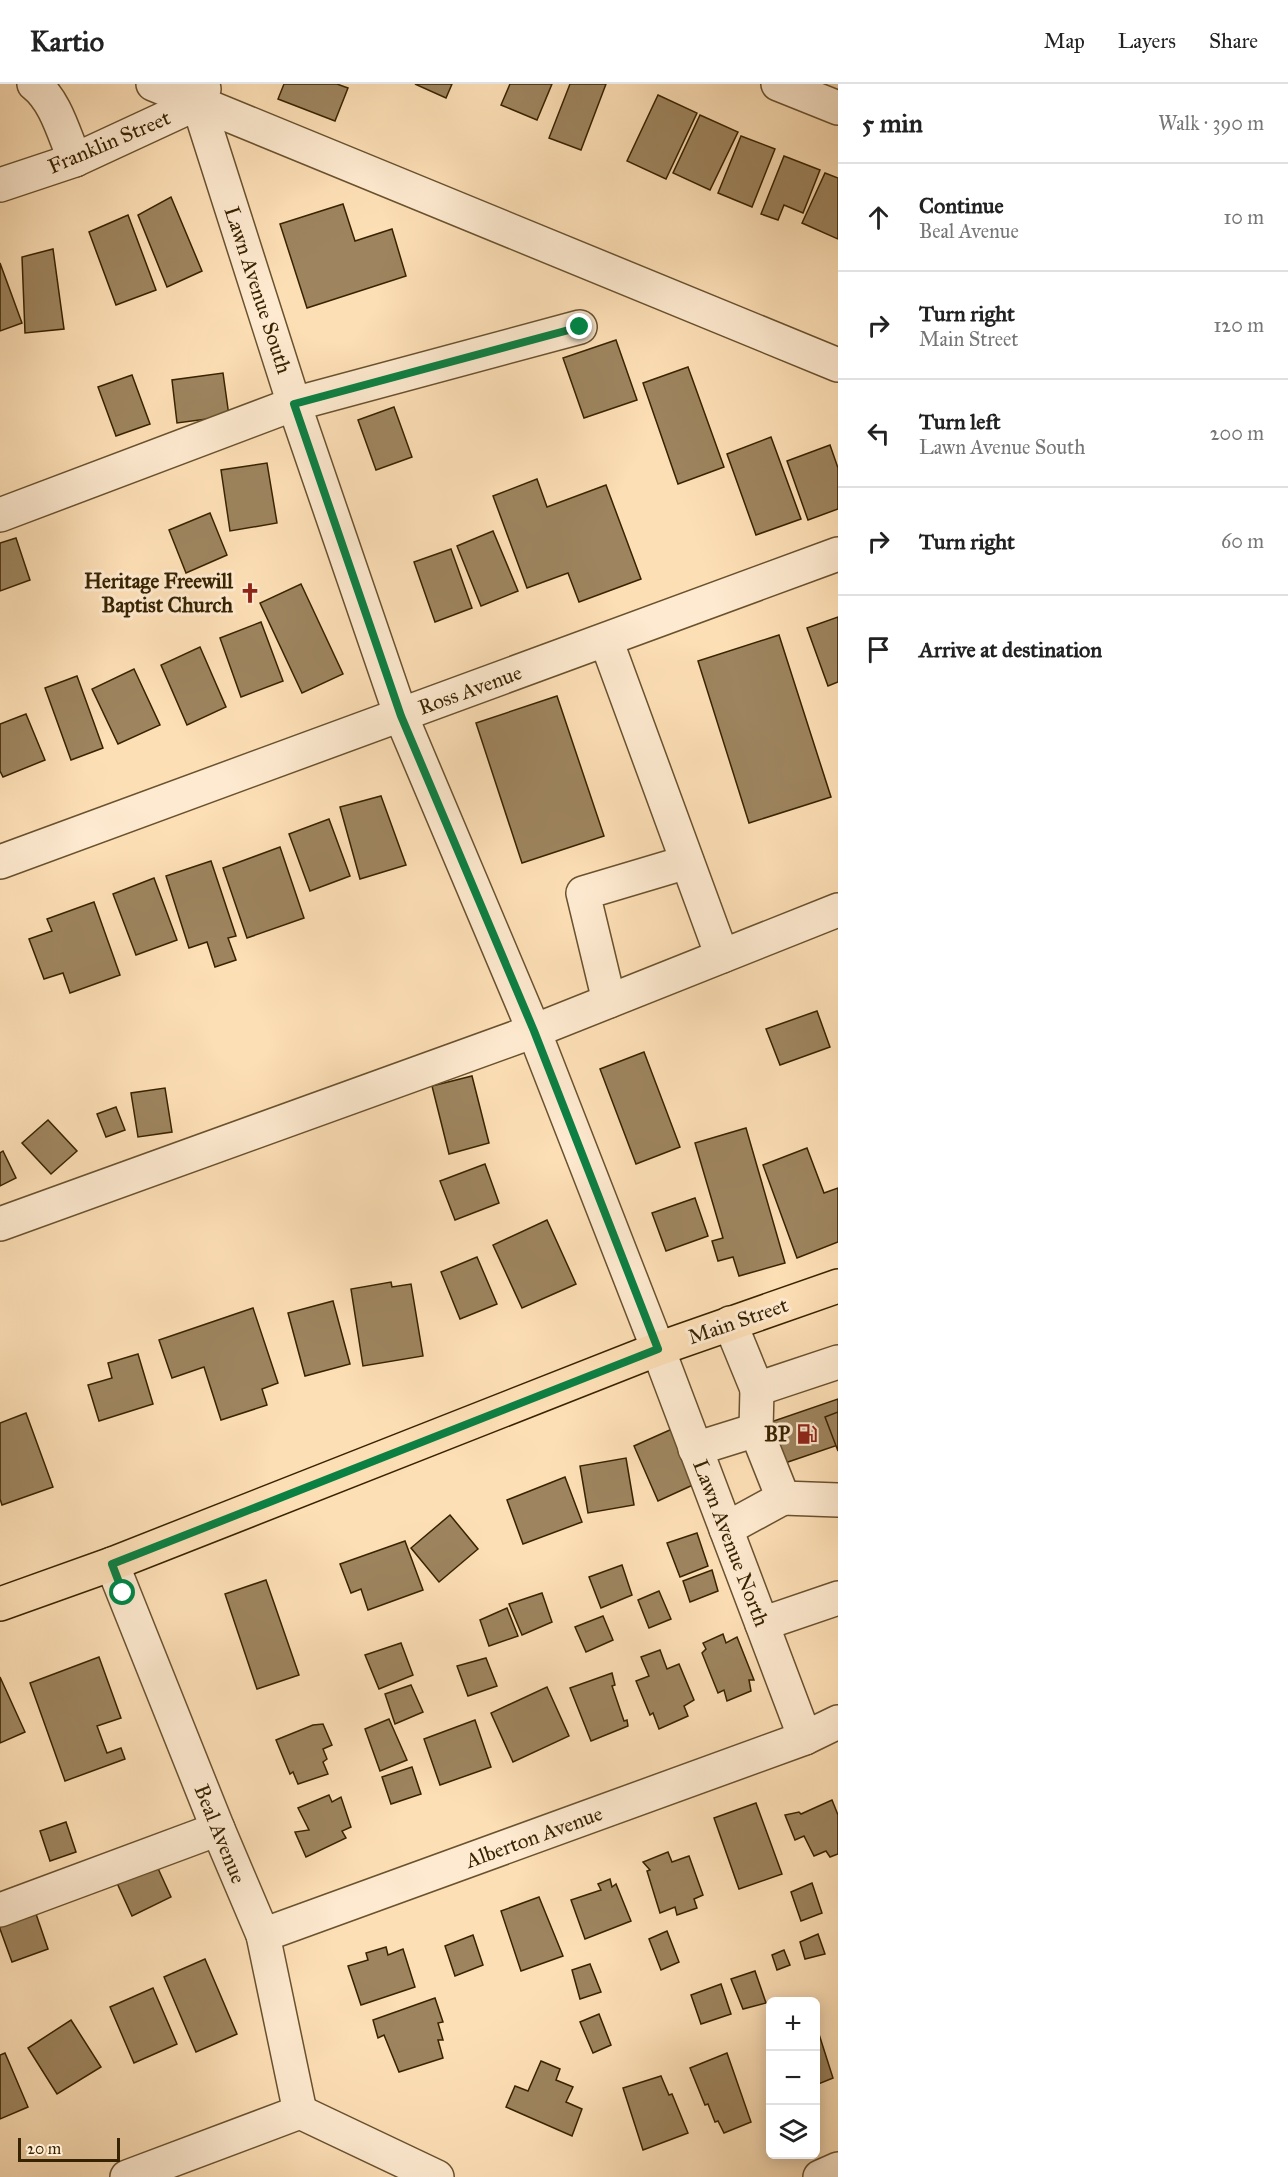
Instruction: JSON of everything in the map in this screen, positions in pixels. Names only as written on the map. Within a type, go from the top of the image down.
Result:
[{"type":"main road","name":"Main Street","points":[[0,1604],[112,1564],[658,1349],[838,1286]]},
{"type":"street","points":[[34,84],[42,90],[52,106],[75,160]]},
{"type":"street","points":[[153,84],[202,93],[838,365]]},
{"type":"street","points":[[778,84],[838,108]]},
{"type":"street","name":"Franklin Street","points":[[0,185],[75,160],[202,93]]},
{"type":"street","name":"Lawn Avenue South","points":[[202,93],[294,404],[401,716],[534,1031],[658,1349]]},
{"type":"street","points":[[0,515],[294,404],[580,327]]},
{"type":"street","name":"Ross Avenue","points":[[0,862],[838,554]]},
{"type":"street","points":[[606,640],[722,956]]},
{"type":"street","points":[[609,1001],[582,893],[687,862]]},
{"type":"street","points":[[0,1224],[534,1031],[838,910]]},
{"type":"street","points":[[730,1323],[757,1389],[756,1430],[783,1498]]},
{"type":"street","name":"Lawn Avenue North","points":[[658,1349],[804,1738]]},
{"type":"street","points":[[757,1389],[838,1362]]},
{"type":"street","points":[[696,1449],[756,1430]]},
{"type":"street","points":[[726,1529],[783,1498],[838,1500]]},
{"type":"street","name":"Beal Avenue","points":[[112,1564],[262,1935],[300,2112]]},
{"type":"street","points":[[762,1624],[838,1598]]},
{"type":"street","name":"Alberton Avenue","points":[[262,1935],[804,1738],[838,1722]]},
{"type":"street","points":[[0,1910],[218,1829]]},
{"type":"street","points":[[127,2177],[300,2112],[437,2177]]},
{"type":"building","points":[[284,84],[337,84],[348,88],[335,121],[278,99]]},
{"type":"building","points":[[415,84],[452,84],[446,98]]},
{"type":"building","points":[[510,84],[552,84],[537,120],[501,105]]},
{"type":"building","points":[[570,84],[606,84],[581,150],[549,138]]},
{"type":"building","points":[[658,95],[697,113],[666,179],[627,161]]},
{"type":"building","points":[[700,115],[738,132],[710,190],[673,173]]},
{"type":"building","points":[[741,136],[775,149],[752,207],[718,193]]},
{"type":"building","points":[[784,156],[820,170],[803,213],[784,205],[778,220],[761,214]]},
{"type":"building","points":[[825,173],[838,178],[838,239],[802,223]]},
{"type":"building","points":[[171,197],[202,271],[167,287],[138,215]]},
{"type":"building","points":[[343,204],[355,241],[392,229],[406,276],[307,308],[280,224]]},
{"type":"building","points":[[128,215],[156,290],[116,305],[89,232]]},
{"type":"building","points":[[53,249],[64,329],[25,333],[22,257]]},
{"type":"building","points":[[0,263],[22,323],[0,331]]},
{"type":"building","points":[[616,340],[637,400],[584,418],[563,358]]},
{"type":"building","points":[[688,367],[724,467],[678,484],[643,383]]},
{"type":"building","points":[[223,373],[229,416],[177,423],[172,380]]},
{"type":"building","points":[[132,375],[150,424],[116,436],[98,387]]},
{"type":"building","points":[[394,407],[412,457],[376,470],[358,420]]},
{"type":"building","points":[[771,437],[801,519],[756,535],[727,454]]},
{"type":"building","points":[[830,445],[838,468],[838,509],[808,520],[787,461]]},
{"type":"building","points":[[267,463],[277,523],[230,531],[221,470]]},
{"type":"building","points":[[537,479],[547,507],[606,485],[641,579],[579,602],[568,573],[527,588],[493,496]]},
{"type":"building","points":[[210,513],[227,555],[186,573],[169,530]]},
{"type":"building","points":[[493,531],[518,591],[481,606],[457,546]]},
{"type":"building","points":[[16,538],[30,580],[0,591],[0,543]]},
{"type":"building","points":[[451,549],[472,608],[435,622],[414,562]]},
{"type":"building","points":[[301,584],[343,674],[302,693],[260,603]]},
{"type":"building","points":[[838,617],[838,682],[828,686],[807,628]]},
{"type":"building","points":[[261,622],[283,681],[241,697],[220,638]]},
{"type":"building","points":[[779,635],[831,797],[749,823],[698,661]]},
{"type":"building","points":[[200,647],[226,707],[187,725],[161,665]]},
{"type":"building","points":[[134,669],[160,725],[118,744],[92,689]]},
{"type":"building","points":[[77,676],[103,748],[71,760],[45,688]]},
{"type":"building","points":[[557,696],[604,836],[522,863],[476,723]]},
{"type":"building","points":[[26,714],[45,760],[3,777],[0,771],[0,724]]},
{"type":"building","points":[[381,796],[406,865],[360,879],[340,807]]},
{"type":"building","points":[[329,819],[350,876],[310,891],[289,834]]},
{"type":"building","points":[[280,847],[304,918],[247,938],[223,868]]},
{"type":"building","points":[[211,861],[236,936],[228,938],[236,960],[215,967],[207,942],[189,948],[166,876]]},
{"type":"building","points":[[154,878],[177,940],[136,955],[113,894]]},
{"type":"building","points":[[94,902],[120,975],[70,993],[63,973],[44,979],[29,939],[52,931],[47,919]]},
{"type":"building","points":[[817,1011],[830,1047],[780,1065],[766,1029]]},
{"type":"building","points":[[644,1052],[680,1147],[636,1164],[600,1069]]},
{"type":"building","points":[[472,1076],[489,1143],[449,1154],[432,1086]]},
{"type":"building","points":[[165,1088],[172,1132],[138,1137],[131,1093]]},
{"type":"building","points":[[116,1107],[125,1130],[106,1137],[97,1114]]},
{"type":"building","points":[[48,1120],[77,1151],[51,1174],[22,1143]]},
{"type":"building","points":[[746,1128],[785,1263],[739,1276],[733,1257],[718,1261],[712,1241],[723,1238],[695,1143]]},
{"type":"building","points":[[807,1148],[824,1193],[838,1188],[838,1242],[797,1258],[763,1165]]},
{"type":"building","points":[[3,1151],[16,1178],[0,1186],[0,1153]]},
{"type":"building","points":[[485,1164],[499,1203],[455,1220],[440,1181]]},
{"type":"building","points":[[695,1198],[708,1236],[666,1251],[652,1213]]},
{"type":"building","points":[[547,1220],[576,1284],[522,1308],[493,1245]]},
{"type":"building","points":[[477,1257],[497,1304],[460,1319],[441,1272]]},
{"type":"building","points":[[391,1282],[392,1287],[411,1284],[423,1356],[363,1366],[351,1289]]},
{"type":"building","points":[[333,1301],[350,1364],[305,1376],[288,1313]]},
{"type":"building","points":[[253,1308],[278,1383],[262,1389],[267,1405],[221,1420],[204,1367],[172,1378],[159,1340]]},
{"type":"building","points":[[138,1354],[153,1404],[99,1421],[88,1385],[112,1378],[108,1363]]},
{"type":"building","name":"BP","points":[[838,1399],[838,1445],[785,1463],[771,1422]]},
{"type":"building","points":[[838,1412],[838,1451],[825,1417]]},
{"type":"building","points":[[26,1413],[53,1487],[2,1505],[0,1499],[0,1423]]},
{"type":"building","points":[[672,1429],[695,1484],[658,1501],[634,1446]]},
{"type":"building","points":[[626,1458],[634,1505],[588,1513],[580,1466]]},
{"type":"building","points":[[565,1477],[582,1522],[523,1544],[507,1500]]},
{"type":"building","points":[[450,1515],[478,1549],[439,1582],[411,1548]]},
{"type":"building","points":[[697,1533],[708,1566],[680,1577],[667,1543]]},
{"type":"building","points":[[405,1541],[423,1590],[368,1610],[361,1589],[351,1593],[340,1564]]},
{"type":"building","points":[[622,1565],[632,1595],[601,1608],[589,1577]]},
{"type":"building","points":[[712,1570],[718,1591],[690,1602],[683,1581]]},
{"type":"building","points":[[266,1580],[299,1675],[257,1689],[225,1594]]},
{"type":"building","points":[[659,1591],[671,1619],[649,1628],[638,1600]]},
{"type":"building","points":[[542,1593],[552,1622],[522,1635],[509,1604]]},
{"type":"building","points":[[507,1608],[518,1636],[489,1646],[480,1620]]},
{"type":"building","points":[[603,1616],[613,1640],[586,1652],[575,1627]]},
{"type":"building","points":[[723,1634],[726,1643],[737,1637],[754,1680],[749,1680],[751,1691],[727,1701],[724,1690],[718,1693],[702,1653],[706,1649],[703,1643]]},
{"type":"building","points":[[401,1643],[413,1675],[379,1689],[365,1655]]},
{"type":"building","points":[[660,1650],[667,1669],[679,1664],[694,1700],[684,1706],[688,1716],[659,1729],[653,1713],[650,1715],[636,1681],[649,1676],[641,1657]]},
{"type":"building","points":[[99,1657],[121,1718],[97,1726],[107,1753],[121,1748],[125,1759],[65,1781],[30,1683]]},
{"type":"building","points":[[486,1658],[497,1686],[468,1696],[457,1666]]},
{"type":"building","points":[[612,1673],[615,1685],[612,1686],[624,1721],[627,1720],[628,1726],[591,1741],[570,1688]]},
{"type":"building","points":[[0,1677],[25,1732],[0,1743]]},
{"type":"building","points":[[411,1685],[423,1712],[395,1724],[385,1694]]},
{"type":"building","points":[[547,1687],[569,1736],[513,1762],[491,1713]]},
{"type":"building","points":[[389,1719],[407,1760],[380,1771],[365,1729]]},
{"type":"building","points":[[475,1720],[491,1767],[440,1785],[424,1739]]},
{"type":"building","points":[[323,1724],[332,1745],[323,1749],[327,1759],[323,1762],[328,1774],[298,1784],[293,1772],[290,1774],[276,1740],[313,1725]]},
{"type":"building","points":[[412,1767],[421,1794],[391,1804],[382,1777]]},
{"type":"building","points":[[329,1795],[332,1802],[341,1797],[351,1827],[342,1831],[346,1838],[306,1857],[295,1832],[309,1830],[298,1808]]},
{"type":"building","points":[[832,1800],[838,1815],[838,1854],[830,1857],[826,1851],[814,1856],[804,1836],[795,1840],[785,1815],[799,1812],[801,1814]]},
{"type":"building","points":[[756,1803],[782,1874],[739,1889],[714,1818]]},
{"type":"building","points":[[66,1822],[76,1852],[50,1861],[40,1831]]},
{"type":"building","points":[[668,1852],[672,1862],[689,1856],[703,1895],[694,1899],[697,1908],[677,1915],[675,1907],[660,1913],[647,1871],[650,1870],[643,1862]]},
{"type":"building","points":[[156,1864],[171,1897],[132,1916],[117,1883]]},
{"type":"building","points":[[610,1879],[612,1887],[616,1884],[631,1921],[585,1939],[571,1900],[601,1890],[598,1884]]},
{"type":"building","points":[[812,1883],[822,1913],[801,1921],[791,1892]]},
{"type":"building","points":[[539,1897],[563,1956],[521,1971],[501,1911]]},
{"type":"building","points":[[35,1911],[48,1949],[12,1962],[0,1924]]},
{"type":"building","points":[[667,1931],[679,1962],[661,1970],[649,1939]]},
{"type":"building","points":[[818,1934],[825,1954],[805,1959],[800,1942]]},
{"type":"building","points":[[473,1935],[483,1965],[455,1976],[445,1946]]},
{"type":"building","points":[[386,1947],[388,1955],[403,1949],[415,1987],[361,2005],[348,1966],[368,1960],[366,1953]]},
{"type":"building","points":[[784,1950],[790,1965],[777,1970],[772,1955]]},
{"type":"building","points":[[205,1959],[237,2034],[196,2052],[164,1977]]},
{"type":"building","points":[[590,1964],[601,1992],[580,1999],[572,1970]]},
{"type":"building","points":[[755,1971],[766,2003],[743,2009],[731,1979]]},
{"type":"building","points":[[721,1984],[731,2014],[701,2024],[691,1995]]},
{"type":"building","points":[[153,1988],[177,2044],[134,2063],[110,2007]]},
{"type":"building","points":[[435,1998],[443,2022],[438,2023],[443,2040],[438,2040],[443,2058],[399,2072],[384,2035],[378,2038],[373,2020]]},
{"type":"building","points":[[599,2014],[611,2045],[593,2053],[580,2022]]},
{"type":"building","points":[[71,2020],[101,2067],[57,2094],[28,2048]]},
{"type":"building","points":[[820,2037],[833,2078],[820,2083]]},
{"type":"building","points":[[5,2053],[28,2107],[0,2119],[0,2055]]},
{"type":"building","points":[[727,2053],[751,2122],[724,2133],[718,2121],[715,2122],[708,2104],[705,2105],[690,2068]]},
{"type":"building","points":[[541,2061],[560,2069],[556,2080],[573,2087],[566,2102],[582,2109],[572,2136],[506,2107],[515,2086],[528,2091]]},
{"type":"building","points":[[661,2076],[669,2095],[672,2094],[688,2133],[643,2150],[623,2088]]},
{"type":"place","name":"Heritage Freewill Baptist Church","points":[[250,593]]},
{"type":"place","name":"BP","points":[[807,1434]]},
{"type":"route","points":[[123,1593],[112,1564],[658,1349],[534,1031],[401,716],[294,404],[580,327]]}]
